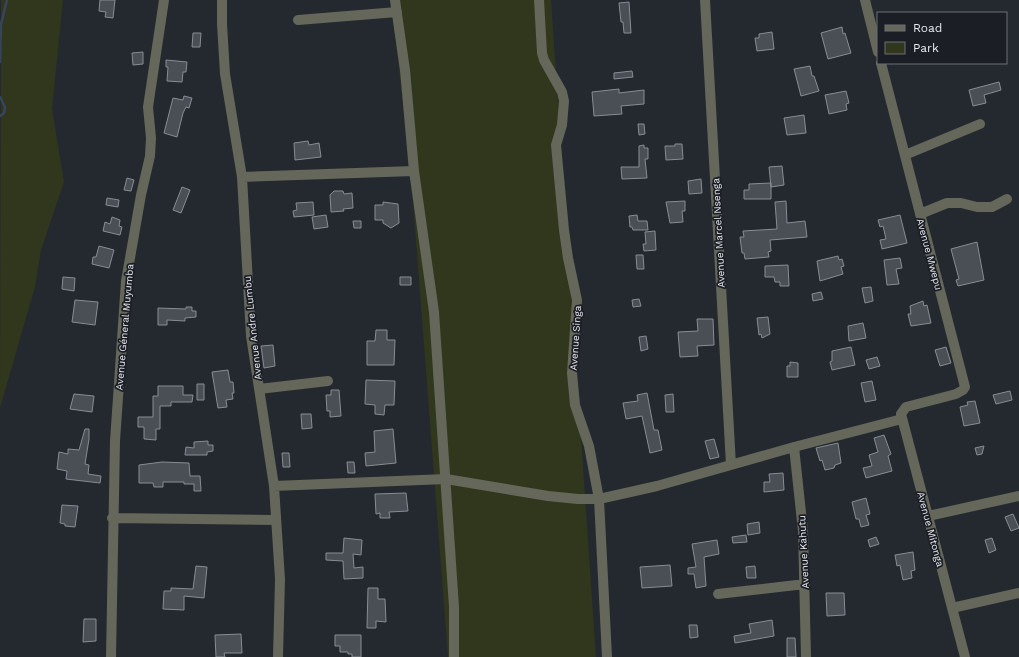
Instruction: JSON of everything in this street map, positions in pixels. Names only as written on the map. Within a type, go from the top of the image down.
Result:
[{"type":"street","name":"Avenue Géneral Muyumba","points":[[111,657],[112,518],[115,441],[126,281],[141,195],[150,156],[151,142],[148,107],[164,0]]},
{"type":"street","name":"Avenue Andre Lumbu","points":[[222,0],[225,74],[242,177],[251,328],[274,486],[280,579],[278,657]]},
{"type":"street","points":[[395,0],[405,70],[414,171],[434,312],[454,607],[454,657]]},
{"type":"street","name":"Avenue Singa","points":[[539,0],[542,53],[544,60],[562,92],[564,101],[562,124],[556,145],[564,230],[577,300],[572,373],[575,405],[589,446],[599,499],[607,657]]},
{"type":"street","name":"Avenue Marcel Nsenga","points":[[705,0],[731,465]]},
{"type":"street","points":[[865,0],[877,48]]},
{"type":"street","points":[[298,20],[397,12]]},
{"type":"street","name":"Avenue Mwepu","points":[[881,64],[965,387],[964,390],[956,394],[910,405],[902,410],[902,419]]},
{"type":"street","points":[[905,155],[980,124]]},
{"type":"street","points":[[242,177],[414,171]]},
{"type":"street","points":[[920,214],[947,203],[961,203],[977,207],[992,207],[1007,199]]},
{"type":"street","points":[[259,389],[328,380]]},
{"type":"street","points":[[274,486],[446,479],[578,500],[599,499],[657,486],[794,447],[902,419]]},
{"type":"street","name":"Avenue Mitonga","points":[[902,419],[965,657]]},
{"type":"street","name":"Avenue Kahutu","points":[[794,447],[804,531],[806,657]]},
{"type":"street","points":[[928,516],[1019,496]]},
{"type":"street","points":[[112,518],[276,520]]},
{"type":"street","points":[[718,594],[805,584]]},
{"type":"street","points":[[952,608],[1019,593]]},
{"type":"green space","points":[[1,0],[63,0],[52,109],[64,182],[41,250],[35,287],[0,408]]},
{"type":"green space","points":[[391,0],[551,0],[596,657],[448,657],[410,163]]},
{"type":"building","points":[[100,0],[115,0],[113,18],[105,17],[106,12],[99,11]]},
{"type":"building","points":[[629,2],[631,33],[624,33],[619,3]]},
{"type":"building","points":[[842,27],[843,34],[845,33],[851,53],[828,59],[821,33]]},
{"type":"building","points":[[772,32],[774,49],[757,51],[755,38],[759,38],[759,34]]},
{"type":"building","points":[[193,33],[201,33],[200,47],[192,47]]},
{"type":"building","points":[[143,52],[143,64],[133,65],[132,53]]},
{"type":"building","points":[[166,60],[187,62],[186,72],[183,72],[182,82],[167,81],[168,67],[166,67]]},
{"type":"building","points":[[810,66],[812,76],[814,76],[819,91],[801,96],[794,69]]},
{"type":"building","points":[[632,71],[633,77],[614,79],[614,73]]},
{"type":"building","points":[[999,82],[1001,90],[984,95],[986,103],[973,106],[969,90]]},
{"type":"building","points":[[619,89],[619,93],[644,90],[644,104],[621,106],[622,114],[594,116],[592,92]]},
{"type":"building","points":[[846,91],[849,103],[846,104],[847,110],[829,114],[825,95]]},
{"type":"building","points":[[184,96],[192,98],[189,108],[186,107],[183,113],[177,137],[164,133],[173,98],[183,100]]},
{"type":"building","points":[[804,115],[806,133],[787,135],[784,118]]},
{"type":"building","points":[[638,124],[644,124],[645,134],[639,135]]},
{"type":"building","points":[[308,141],[309,145],[319,143],[321,157],[295,160],[294,143]]},
{"type":"building","points":[[675,144],[682,144],[683,159],[666,160],[665,146],[675,146]]},
{"type":"building","points":[[644,145],[644,148],[648,148],[648,159],[645,159],[647,178],[622,179],[621,167],[639,167],[639,146]]},
{"type":"building","points":[[782,166],[784,185],[771,187],[769,167]]},
{"type":"building","points":[[127,178],[134,180],[131,191],[124,190]]},
{"type":"building","points":[[701,179],[702,193],[689,194],[688,181]]},
{"type":"building","points":[[771,183],[771,199],[744,199],[744,190],[749,190],[749,184]]},
{"type":"building","points":[[182,187],[190,190],[181,213],[173,210]]},
{"type":"building","points":[[334,191],[343,191],[344,194],[352,193],[353,208],[343,209],[344,211],[331,212],[330,195]]},
{"type":"building","points":[[107,198],[119,200],[118,207],[106,205]]},
{"type":"building","points":[[685,201],[685,211],[682,211],[683,222],[670,223],[666,202]]},
{"type":"building","points":[[786,201],[787,223],[805,221],[807,237],[770,240],[771,251],[768,252],[769,257],[745,259],[744,253],[742,253],[740,237],[744,237],[743,231],[777,229],[775,202]]},
{"type":"building","points":[[313,202],[314,215],[294,217],[293,211],[297,210],[296,203]]},
{"type":"building","points":[[383,202],[398,204],[399,223],[391,228],[383,223],[383,220],[375,220],[375,205],[383,205]]},
{"type":"building","points":[[326,215],[328,227],[314,229],[312,217]]},
{"type":"building","points":[[637,215],[638,221],[647,221],[648,230],[633,230],[632,227],[630,227],[629,216]]},
{"type":"building","points":[[900,215],[907,243],[882,249],[880,240],[886,239],[883,226],[880,227],[878,220]]},
{"type":"building","points":[[112,217],[120,220],[119,226],[122,227],[120,235],[103,231],[105,222],[110,224]]},
{"type":"building","points":[[353,221],[361,221],[361,228],[354,228]]},
{"type":"building","points":[[655,231],[656,250],[644,251],[643,244],[646,244],[645,232]]},
{"type":"building","points":[[977,242],[984,280],[958,286],[956,280],[959,279],[951,249]]},
{"type":"building","points":[[99,246],[114,250],[109,268],[92,264],[93,257],[96,257]]},
{"type":"building","points":[[636,255],[643,255],[644,269],[637,269]]},
{"type":"building","points":[[838,256],[839,260],[842,259],[844,266],[841,267],[843,274],[820,281],[817,261]]},
{"type":"building","points":[[900,258],[902,268],[896,269],[899,284],[887,285],[884,260]]},
{"type":"building","points":[[788,265],[789,286],[780,286],[780,282],[775,282],[774,277],[765,277],[765,266]]},
{"type":"building","points":[[63,277],[75,278],[74,291],[62,289]]},
{"type":"building","points":[[400,277],[411,277],[411,285],[400,285]]},
{"type":"building","points":[[871,287],[873,301],[865,303],[862,288]]},
{"type":"building","points":[[821,292],[823,299],[813,301],[812,294]]},
{"type":"building","points":[[639,299],[641,306],[633,307],[632,300]]},
{"type":"building","points":[[75,300],[98,302],[95,325],[72,322]]},
{"type":"building","points":[[923,301],[924,306],[927,305],[931,323],[911,326],[908,314],[911,314],[910,306]]},
{"type":"building","points":[[186,307],[192,307],[192,311],[196,311],[196,317],[185,318],[185,321],[167,320],[167,325],[158,325],[158,308],[186,309]]},
{"type":"building","points":[[768,317],[770,334],[762,338],[761,334],[759,335],[757,318]]},
{"type":"building","points":[[697,319],[713,319],[714,345],[697,346],[698,356],[680,357],[678,332],[698,331]]},
{"type":"building","points":[[863,323],[866,338],[849,341],[848,326]]},
{"type":"building","points":[[376,330],[387,330],[387,340],[395,340],[394,365],[367,365],[367,341],[375,341]]},
{"type":"building","points":[[646,336],[648,349],[641,351],[639,337]]},
{"type":"building","points":[[273,345],[275,366],[264,368],[261,346]]},
{"type":"building","points":[[851,347],[855,365],[832,370],[830,362],[832,361],[832,351]]},
{"type":"building","points":[[946,347],[951,363],[940,366],[935,350]]},
{"type":"building","points":[[877,357],[880,366],[869,369],[866,360]]},
{"type":"building","points":[[790,362],[798,363],[798,377],[787,377],[787,366],[790,366]]},
{"type":"building","points":[[228,370],[230,382],[233,382],[233,399],[226,400],[227,407],[218,408],[212,372]]},
{"type":"building","points":[[366,380],[395,381],[394,405],[385,405],[384,415],[375,414],[375,405],[365,404]]},
{"type":"building","points":[[872,381],[876,400],[865,402],[861,383]]},
{"type":"building","points":[[197,384],[204,384],[204,400],[197,400]]},
{"type":"building","points":[[158,386],[183,386],[183,395],[193,395],[192,402],[171,402],[171,406],[160,406],[160,429],[156,429],[156,440],[144,439],[144,427],[138,427],[138,417],[153,417],[153,396],[158,396]]},
{"type":"building","points":[[331,390],[339,390],[341,416],[330,417],[330,411],[327,411],[326,395],[331,395]]},
{"type":"building","points":[[1010,391],[1012,400],[996,404],[993,395]]},
{"type":"building","points":[[647,393],[654,430],[658,430],[662,450],[650,453],[642,416],[626,419],[623,403],[638,401],[637,395]]},
{"type":"building","points":[[74,394],[94,396],[92,412],[70,409]]},
{"type":"building","points":[[673,394],[674,412],[666,412],[665,395]]},
{"type":"building","points":[[975,401],[980,423],[964,426],[960,407],[968,405],[967,402]]},
{"type":"building","points":[[301,414],[311,414],[312,428],[302,429]]},
{"type":"building","points":[[85,429],[89,429],[89,439],[85,464],[89,465],[88,474],[101,476],[100,483],[66,479],[67,471],[57,469],[59,452],[68,454],[68,449],[79,450]]},
{"type":"building","points":[[393,429],[396,463],[366,466],[365,453],[375,452],[374,431]]},
{"type":"building","points":[[884,435],[891,454],[888,456],[892,471],[866,478],[863,468],[872,466],[869,455],[878,452],[874,438]]},
{"type":"building","points":[[714,439],[719,457],[710,459],[705,441]]},
{"type":"building","points":[[208,441],[208,445],[213,445],[213,451],[207,452],[207,455],[185,455],[186,447],[194,448],[194,442]]},
{"type":"building","points":[[838,443],[841,463],[835,465],[834,468],[825,470],[822,460],[820,461],[816,448]]},
{"type":"building","points":[[984,446],[982,454],[977,455],[975,448]]},
{"type":"building","points":[[282,453],[289,453],[290,467],[283,467]]},
{"type":"building","points":[[162,462],[189,463],[190,476],[200,476],[201,491],[194,491],[194,484],[184,484],[184,482],[163,482],[163,487],[154,487],[153,483],[139,483],[139,465]]},
{"type":"building","points":[[347,462],[354,462],[355,473],[348,473]]},
{"type":"building","points":[[783,473],[784,490],[764,492],[764,482],[770,482],[769,474]]},
{"type":"building","points":[[406,493],[408,511],[389,512],[390,518],[380,518],[380,513],[376,514],[375,494]]},
{"type":"building","points":[[866,498],[870,514],[866,515],[869,525],[861,527],[859,519],[856,519],[852,502]]},
{"type":"building","points":[[62,505],[78,506],[75,527],[65,526],[65,524],[60,523]]},
{"type":"building","points":[[1013,514],[1019,528],[1011,531],[1005,517]]},
{"type":"building","points":[[759,522],[760,533],[748,535],[747,524]]},
{"type":"building","points":[[746,535],[747,542],[733,543],[732,537]]},
{"type":"building","points":[[876,537],[879,544],[870,547],[868,540]]},
{"type":"building","points":[[344,538],[362,540],[361,555],[353,554],[354,568],[363,567],[363,578],[344,579],[343,561],[326,560],[326,553],[343,553]]},
{"type":"building","points":[[992,538],[996,550],[989,553],[985,540]]},
{"type":"building","points":[[717,540],[719,554],[704,557],[706,586],[696,588],[694,574],[688,574],[688,568],[696,567],[692,544]]},
{"type":"building","points":[[913,552],[915,570],[911,571],[912,578],[903,580],[900,565],[897,566],[895,555]]},
{"type":"building","points":[[670,565],[672,586],[642,588],[640,567]]},
{"type":"building","points":[[196,566],[207,567],[204,598],[184,596],[184,610],[163,609],[164,591],[171,591],[171,588],[193,589]]},
{"type":"building","points":[[755,566],[756,578],[747,578],[746,567]]},
{"type":"building","points":[[368,588],[378,588],[378,599],[385,599],[386,622],[376,621],[376,628],[367,628]]},
{"type":"building","points":[[826,593],[844,593],[845,615],[827,616]]},
{"type":"building","points":[[84,619],[96,619],[96,641],[83,642]]},
{"type":"building","points":[[772,620],[774,636],[735,643],[734,636],[751,633],[749,624]]},
{"type":"building","points":[[689,625],[697,625],[698,637],[690,638]]},
{"type":"building","points":[[241,634],[242,653],[224,653],[225,657],[216,657],[215,635]]},
{"type":"building","points":[[335,635],[361,635],[361,657],[352,657],[352,654],[348,654],[348,652],[340,652],[340,646],[335,646]]},
{"type":"building","points":[[787,638],[795,638],[796,657],[787,657]]},
{"type":"waterway","points":[[0,62],[1,24],[7,0]]},
{"type":"waterway","points":[[0,97],[5,107],[4,113],[0,116]]}]
